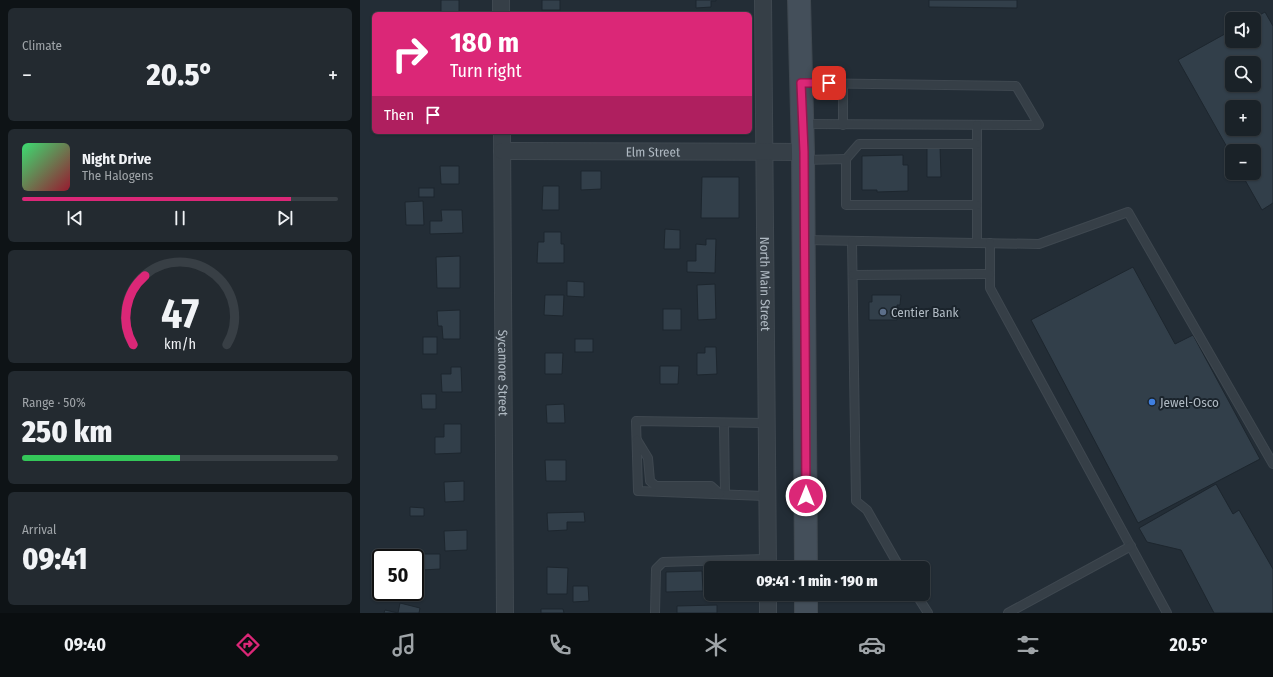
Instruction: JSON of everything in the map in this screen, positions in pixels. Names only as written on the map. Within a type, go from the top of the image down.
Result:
[{"type":"main road","points":[[799,0],[804,156],[806,561]]},
{"type":"main road","points":[[806,601],[806,613]]},
{"type":"street","points":[[501,0],[501,12]]},
{"type":"street","name":"North Main Street","points":[[763,0],[768,561]]},
{"type":"street","name":"Sycamore Street","points":[[502,134],[505,613]]},
{"type":"street","name":"Elm Street","points":[[502,151],[764,152],[804,156]]},
{"type":"street","points":[[768,601],[768,613]]},
{"type":"lane","points":[[801,83],[1016,86],[1039,125],[803,124]]},
{"type":"lane","points":[[843,84],[843,125]]},
{"type":"lane","points":[[977,125],[977,243]]},
{"type":"lane","points":[[977,144],[859,144],[846,159],[846,205],[977,205]]},
{"type":"lane","points":[[804,156],[846,159]]},
{"type":"lane","points":[[804,240],[1039,244],[1128,212],[1273,464]]},
{"type":"lane","points":[[852,241],[856,501],[867,510],[896,561]]},
{"type":"lane","points":[[990,243],[990,288],[1167,613]]},
{"type":"lane","points":[[853,275],[990,274]]},
{"type":"lane","points":[[766,423],[636,421],[636,440],[638,491],[767,496]]},
{"type":"lane","points":[[723,494],[724,423]]},
{"type":"lane","points":[[636,440],[648,458],[650,480],[656,486],[711,486],[723,494]]},
{"type":"lane","points":[[1008,613],[1130,546]]},
{"type":"lane","points":[[655,613],[656,569],[663,562],[704,563]]},
{"type":"lane","points":[[920,601],[928,613]]},
{"type":"building","points":[[441,0],[459,0],[459,12],[441,12]]},
{"type":"building","points":[[542,0],[560,0],[560,10],[542,10]]},
{"type":"building","points":[[696,0],[716,1],[711,1],[711,7],[696,8]]},
{"type":"building","points":[[929,0],[1017,0],[1017,8],[929,7]]},
{"type":"building","points":[[1265,12],[1273,26],[1273,203],[1262,210],[1245,180],[1261,180],[1261,144],[1225,144],[1178,60],[1225,34],[1225,48],[1261,48],[1261,14]]},
{"type":"building","points":[[940,146],[941,177],[927,177],[927,147]]},
{"type":"building","points":[[903,155],[903,165],[908,165],[908,191],[877,192],[877,190],[862,190],[862,156]]},
{"type":"building","points":[[440,166],[459,166],[459,184],[441,184]]},
{"type":"building","points":[[581,171],[601,171],[601,189],[581,190]]},
{"type":"building","points":[[702,177],[739,177],[739,218],[701,218]]},
{"type":"building","points":[[543,186],[559,186],[559,210],[542,210]]},
{"type":"building","points":[[419,188],[434,188],[434,197],[419,197]]},
{"type":"building","points":[[423,201],[424,225],[406,225],[405,202]]},
{"type":"building","points":[[441,210],[462,210],[463,233],[430,234],[430,221],[442,221]]},
{"type":"building","points":[[665,229],[680,230],[680,249],[664,249]]},
{"type":"building","points":[[544,232],[561,232],[561,244],[564,244],[564,263],[537,263],[538,242],[544,242]]},
{"type":"building","points":[[706,239],[716,239],[715,273],[687,272],[687,261],[696,261],[696,244],[706,245]]},
{"type":"building","points":[[460,256],[460,288],[437,288],[436,257]]},
{"type":"building","name":"Jewel-Osco","points":[[1133,267],[1175,344],[1193,335],[1260,459],[1138,523],[1031,320]]},
{"type":"building","points":[[567,281],[584,282],[584,297],[567,296]]},
{"type":"building","points":[[715,284],[716,319],[698,320],[697,285]]},
{"type":"building","points":[[545,295],[564,295],[563,316],[544,315]]},
{"type":"building","name":"Centier Bank","points":[[872,295],[901,295],[900,305],[897,305],[897,320],[869,320],[869,302],[872,302]]},
{"type":"building","points":[[663,309],[681,309],[681,330],[663,330]]},
{"type":"building","points":[[460,310],[460,339],[443,339],[442,326],[438,326],[437,311]]},
{"type":"building","points":[[423,337],[437,337],[437,354],[423,354]]},
{"type":"building","points":[[575,339],[593,339],[593,352],[575,352]]},
{"type":"building","points":[[705,347],[716,347],[717,374],[697,375],[697,353],[705,353]]},
{"type":"building","points":[[545,353],[563,353],[562,374],[545,374]]},
{"type":"building","points":[[660,366],[679,366],[678,384],[660,384]]},
{"type":"building","points":[[451,367],[461,367],[462,392],[442,392],[441,374],[451,374]]},
{"type":"building","points":[[421,394],[436,394],[436,409],[422,409]]},
{"type":"building","points":[[564,404],[565,423],[547,423],[546,405]]},
{"type":"building","points":[[444,424],[461,424],[461,453],[435,454],[435,437],[444,437]]},
{"type":"building","points":[[545,460],[566,460],[566,481],[546,481]]},
{"type":"building","points":[[464,481],[464,501],[445,502],[444,482]]},
{"type":"building","points":[[1216,484],[1233,514],[1239,510],[1273,569],[1273,613],[1214,613],[1181,550],[1147,542],[1139,528]]},
{"type":"building","points":[[410,507],[424,508],[424,516],[410,516]]},
{"type":"building","points":[[584,512],[585,522],[567,522],[567,530],[548,531],[547,513]]},
{"type":"building","points":[[467,530],[467,550],[445,551],[444,531]]},
{"type":"building","points":[[424,554],[440,554],[440,569],[424,570]]},
{"type":"building","points":[[547,567],[568,568],[567,594],[547,594]]},
{"type":"building","points":[[702,571],[703,591],[666,592],[666,572]]},
{"type":"building","points":[[573,586],[588,586],[589,601],[573,602]]},
{"type":"building","points":[[400,603],[420,608],[419,613],[398,613]]},
{"type":"building","points":[[717,605],[717,613],[677,613],[677,606]]},
{"type":"building","points":[[541,609],[563,609],[564,613],[541,613]]},
{"type":"building","points":[[385,610],[398,613],[384,613]]},
{"type":"place","name":"Centier Bank","points":[[883,312]]},
{"type":"place","name":"Jewel-Osco","points":[[1152,402]]},
{"type":"route","points":[[806,496],[804,152],[801,83],[829,83]]}]
